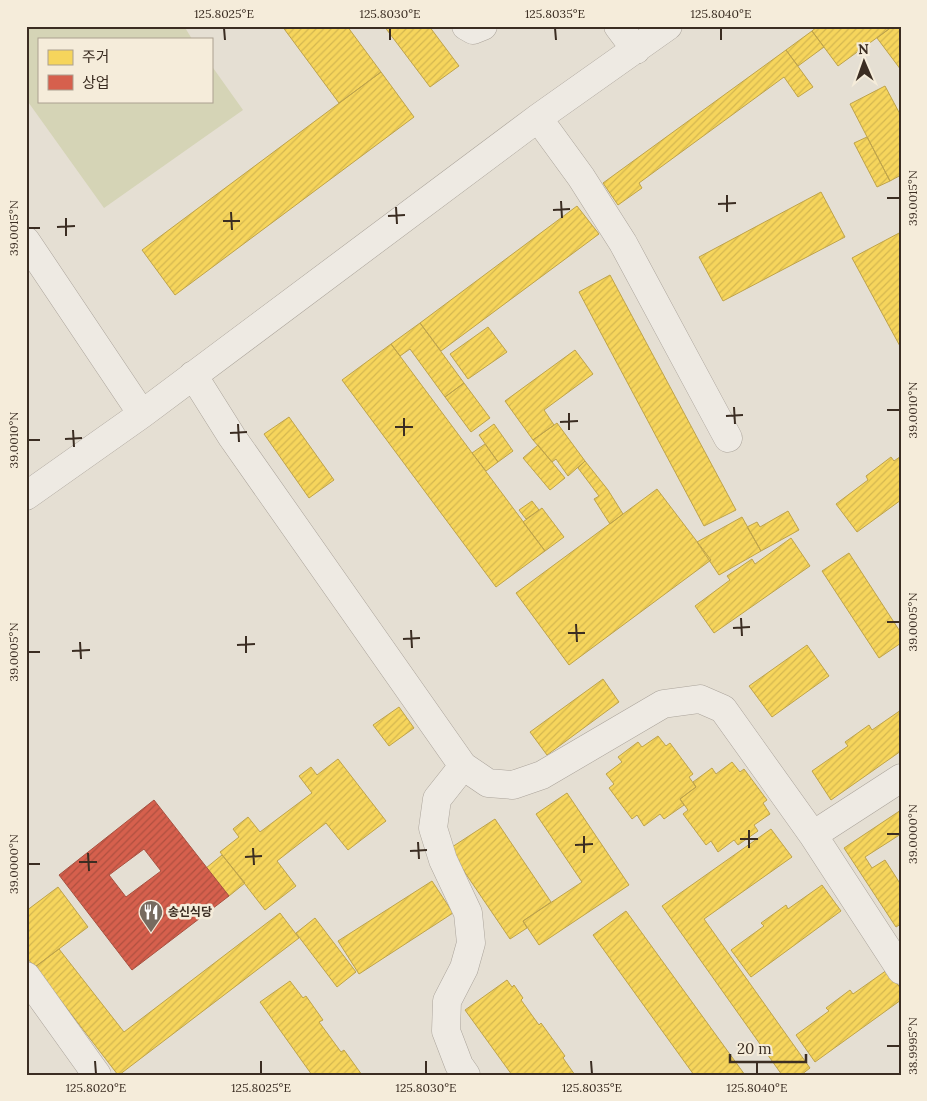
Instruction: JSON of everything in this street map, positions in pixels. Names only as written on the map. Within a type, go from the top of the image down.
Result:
[{"type":"street","points":[[466,26],[473,30],[483,26]]},
{"type":"street","points":[[618,26],[636,50]]},
{"type":"street","points":[[26,496],[142,414],[538,118],[668,26]]},
{"type":"street","points":[[538,118],[581,177],[623,242],[728,438]]},
{"type":"street","points":[[26,241],[142,414]]},
{"type":"street","points":[[193,376],[232,437],[463,766],[488,783],[513,785],[542,775],[663,704],[700,699],[723,709],[813,835],[901,970]]},
{"type":"street","points":[[463,766],[437,799],[434,828],[443,860],[468,913],[470,943],[464,968],[447,1001],[446,1032],[459,1065],[466,1075]]},
{"type":"street","points":[[813,835],[901,778]]},
{"type":"street","points":[[26,976],[97,1075]]},
{"type":"green space","points":[[26,26],[184,26],[191,38],[38,38],[38,102],[212,102],[212,66],[243,110],[104,208],[26,99]]},
{"type":"building: 주거","points":[[282,26],[347,26],[381,72],[339,103]]},
{"type":"building: 주거","points":[[384,26],[429,26],[459,66],[430,87]]},
{"type":"building: 주거","points":[[818,26],[893,26],[838,66],[812,31]]},
{"type":"building: 주거","points":[[893,26],[901,26],[901,70],[877,38]]},
{"type":"building: 주거","points":[[812,31],[824,47],[798,66],[786,50]]},
{"type":"building: 주거","points":[[786,50],[813,87],[798,97],[784,77],[639,183],[642,188],[618,205],[603,183]]},
{"type":"building: 주거","points":[[381,72],[414,117],[175,295],[142,250]]},
{"type":"building: 주거","points":[[885,86],[901,116],[901,175],[890,181],[850,104]]},
{"type":"building: 주거","points":[[867,137],[890,181],[877,187],[854,143]]},
{"type":"building: 주거","points":[[821,192],[845,237],[723,301],[699,257]]},
{"type":"building: 주거","points":[[577,206],[599,234],[441,351],[420,323]]},
{"type":"building: 주거","points":[[901,232],[901,348],[852,258]]},
{"type":"building: 주거","points":[[610,275],[736,510],[704,526],[579,292]]},
{"type":"building: 주거","points":[[420,323],[464,383],[445,397],[410,349],[400,356],[391,344]]},
{"type":"building: 주거","points":[[488,327],[507,352],[468,379],[450,354]]},
{"type":"building: 주거","points":[[391,344],[545,551],[496,587],[342,380]]},
{"type":"building: 주거","points":[[575,350],[593,374],[544,410],[554,425],[533,440],[505,401]]},
{"type":"building: 주거","points":[[464,383],[490,418],[471,432],[445,397]]},
{"type":"building: 주거","points":[[289,417],[334,480],[309,498],[264,434]]},
{"type":"building: 주거","points":[[557,423],[585,461],[568,476],[556,459],[552,462],[533,440]]},
{"type":"building: 주거","points":[[494,424],[513,451],[498,462],[479,435]]},
{"type":"building: 주거","points":[[485,444],[498,462],[486,471],[472,453]]},
{"type":"building: 주거","points":[[538,445],[565,478],[550,490],[523,458]]},
{"type":"building: 주거","points":[[901,456],[901,500],[857,532],[836,504],[868,480],[866,476],[891,457],[894,461]]},
{"type":"building: 주거","points":[[585,461],[608,490],[623,514],[610,524],[594,499],[599,496],[578,468]]},
{"type":"building: 주거","points":[[657,489],[711,560],[569,665],[516,593]]},
{"type":"building: 주거","points":[[532,501],[539,510],[526,519],[519,510]]},
{"type":"building: 주거","points":[[542,508],[564,537],[545,551],[523,522]]},
{"type":"building: 주거","points":[[788,511],[799,530],[761,551],[747,527],[757,522],[760,527]]},
{"type":"building: 주거","points":[[742,517],[761,551],[719,575],[697,542]]},
{"type":"building: 주거","points":[[791,538],[810,566],[714,633],[695,606],[730,580],[727,576],[752,559],[755,564]]},
{"type":"building: 주거","points":[[849,553],[901,633],[901,643],[879,658],[822,571]]},
{"type":"building: 주거","points":[[807,645],[829,676],[772,717],[749,686]]},
{"type":"building: 주거","points":[[603,679],[619,702],[547,755],[530,732]]},
{"type":"building: 주거","points":[[399,707],[414,728],[389,746],[373,725]]},
{"type":"building: 주거","points":[[901,710],[901,751],[831,800],[812,771],[848,746],[845,742],[869,725],[872,730]]},
{"type":"building: 주거","points":[[658,736],[666,746],[670,743],[693,774],[689,777],[696,787],[680,799],[684,805],[664,819],[660,814],[644,826],[637,815],[632,819],[609,788],[614,784],[606,774],[622,762],[618,757],[638,742],[642,747]]},
{"type":"building: 주거","points":[[338,759],[386,821],[348,850],[326,823],[277,861],[296,886],[265,910],[220,852],[239,837],[233,829],[248,817],[260,832],[312,793],[299,776],[311,767],[317,775]]},
{"type":"building: 주거","points":[[732,762],[740,772],[744,769],[767,800],[763,803],[770,814],[754,825],[758,831],[738,845],[734,840],[718,852],[711,841],[706,845],[683,814],[688,810],[680,799],[696,787],[693,782],[712,768],[716,774]]},
{"type":"building: 주거","points":[[567,793],[629,885],[539,945],[523,921],[582,882],[536,814]]},
{"type":"building: 주거","points":[[901,810],[901,834],[865,857],[872,868],[885,860],[901,885],[901,924],[896,927],[844,848]]},
{"type":"building: 주거","points":[[495,819],[551,902],[523,921],[527,928],[510,939],[449,849]]},
{"type":"building: 주거","points":[[771,829],[792,857],[704,919],[810,1068],[801,1075],[782,1075],[662,906]]},
{"type":"building: 주거","points":[[222,855],[245,883],[229,896],[206,868]]},
{"type":"building: 주거","points":[[432,881],[453,913],[359,974],[338,941]]},
{"type":"building: 주거","points":[[822,885],[841,911],[751,977],[731,950],[764,926],[761,923],[786,905],[788,909]]},
{"type":"building: 주거","points":[[58,887],[88,927],[35,967],[26,957],[26,911]]},
{"type":"building: 주거","points":[[626,911],[745,1075],[694,1075],[593,935]]},
{"type":"building: 주거","points":[[280,913],[299,938],[119,1075],[35,967],[59,949],[124,1032]]},
{"type":"building: 주거","points":[[315,918],[356,972],[337,987],[296,933]]},
{"type":"building: 주거","points":[[887,970],[901,989],[901,1000],[815,1062],[796,1035],[829,1011],[826,1008],[850,990],[853,994]]},
{"type":"building: 주거","points":[[507,980],[512,987],[514,985],[523,998],[521,1000],[539,1025],[541,1023],[565,1056],[563,1058],[575,1075],[512,1075],[465,1010]]},
{"type":"building: 주거","points":[[290,981],[303,998],[306,996],[323,1020],[319,1022],[341,1052],[344,1050],[362,1075],[312,1075],[260,1002]]},
{"type":"building: 상업","points":[[154,800],[229,896],[132,970],[59,875]],"holes":[[[144,849],[161,871],[126,897],[109,875]]]},
{"type":"place","name":"송신식당","points":[[151,933]]}]
